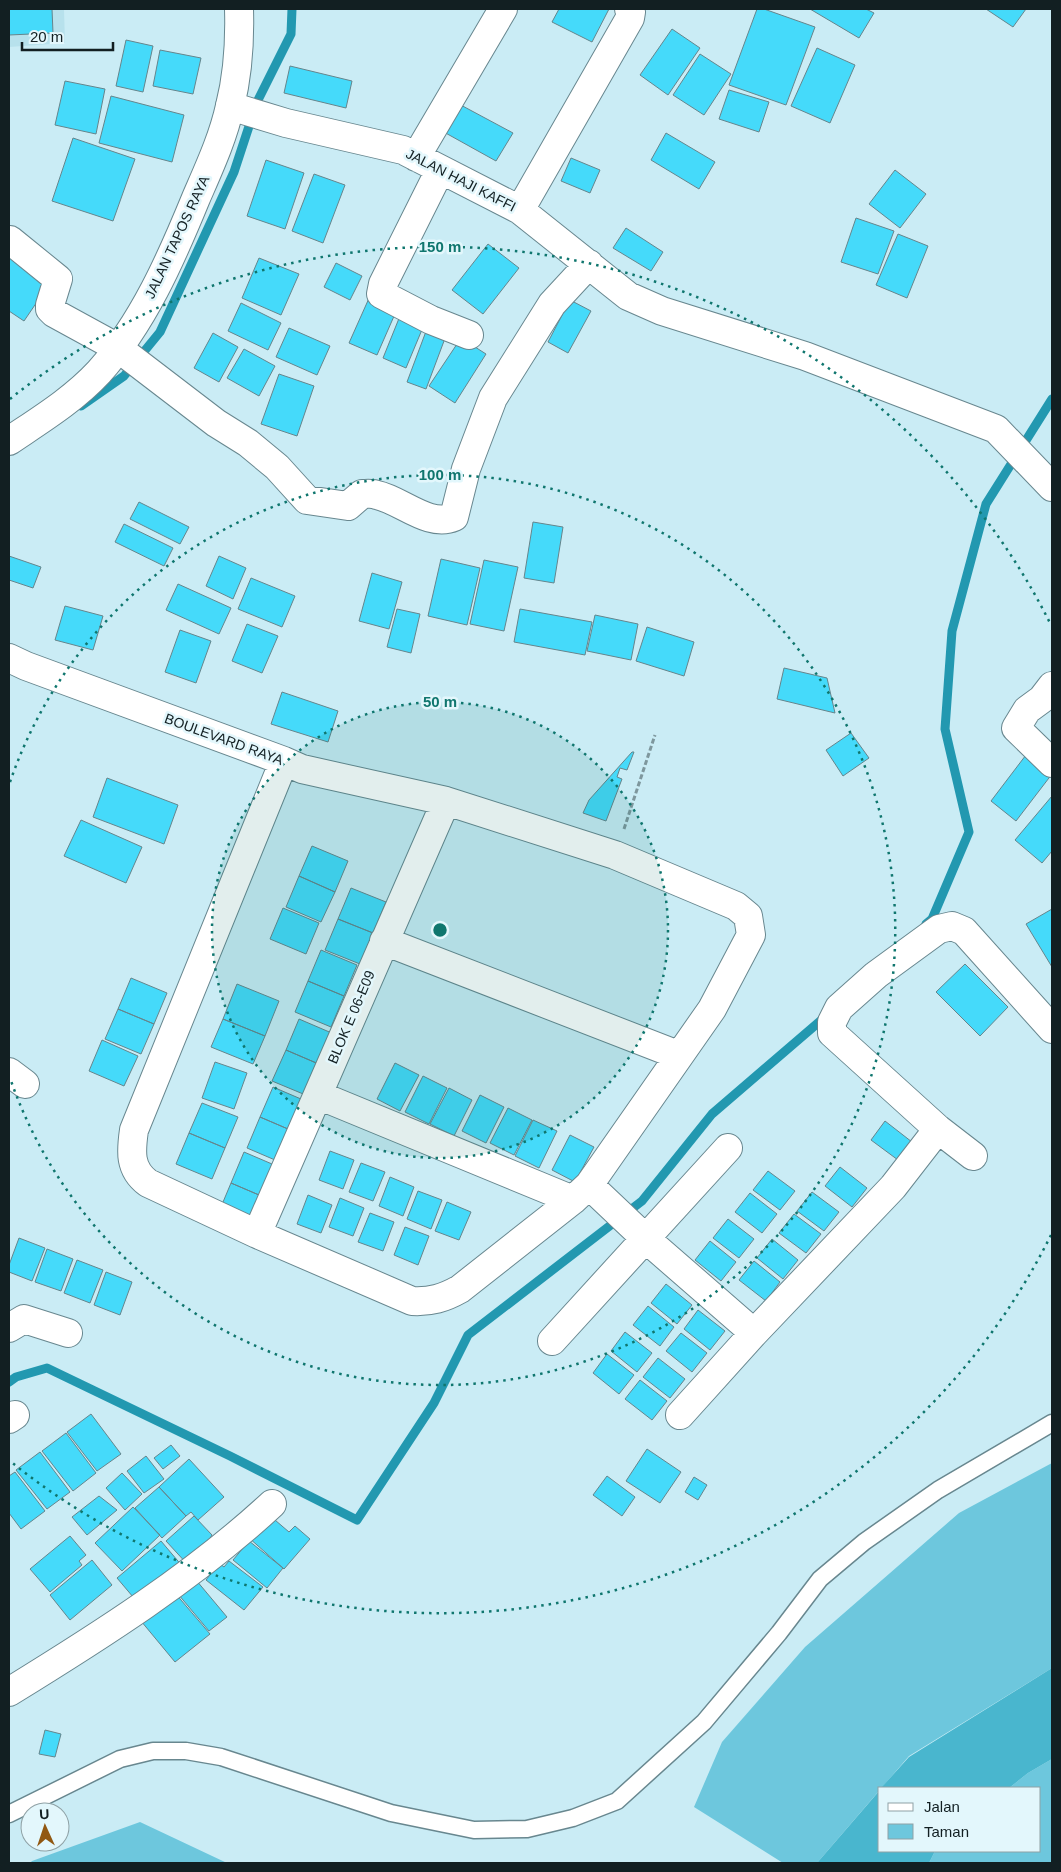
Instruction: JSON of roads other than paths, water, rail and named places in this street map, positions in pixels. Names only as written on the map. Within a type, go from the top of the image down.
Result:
[{"type":"street","name":"JALAN TAPOS RAYA","points":[[9,440],[70,398],[98,373],[132,359],[148,301],[178,242],[237,109],[240,45],[239,9]]},
{"type":"street","points":[[416,157],[503,9]]},
{"type":"street","points":[[520,210],[630,18],[631,12],[629,9]]},
{"type":"street","name":"JALAN HAJI KAFFI","points":[[237,109],[286,123],[403,150],[520,210],[628,296],[662,310],[805,356],[996,429],[1052,487]]},
{"type":"street","points":[[440,170],[383,284],[381,294],[430,320],[469,335]]},
{"type":"street","points":[[10,240],[58,279],[50,309],[132,359],[216,423],[248,443],[277,467],[308,500],[348,506],[362,494],[377,494],[427,516],[446,520],[454,517],[466,470],[493,398],[552,304],[589,264]]},
{"type":"street","name":"BOULEVARD RAYA","points":[[9,658],[284,761],[302,769],[446,801],[615,855],[743,910],[750,923],[748,940],[712,1009],[678,1055],[588,1194],[460,1289],[440,1299],[426,1302],[412,1301],[257,1234],[148,1182],[139,1176],[131,1154],[134,1130],[284,761]]},
{"type":"street","points":[[1052,686],[1042,699],[1027,710],[1016,728],[1052,763]]},
{"type":"street","name":"BLOK E 06-E09","points":[[257,1234],[446,801]]},
{"type":"street","points":[[973,1156],[938,1128],[832,1033],[832,1022],[839,1008],[856,991],[939,929],[952,926],[964,931],[1052,1029]]},
{"type":"street","points":[[384,941],[678,1055]]},
{"type":"street","points":[[318,1094],[588,1194],[626,1220],[754,1333]]},
{"type":"street","points":[[680,1415],[754,1333],[893,1187],[938,1128]]},
{"type":"street","points":[[552,1341],[728,1148]]},
{"type":"street","points":[[14,1320],[68,1333]]},
{"type":"street","points":[[9,1692],[156,1596],[236,1538],[272,1504]]},
{"type":"lane","points":[[9,1814],[120,1758],[153,1751],[186,1751],[221,1757],[391,1813],[474,1830],[527,1829],[573,1818],[617,1800],[704,1722],[779,1633],[820,1579],[864,1542],[938,1490],[1052,1423]]},
{"type":"waterway","points":[[81,406],[124,376],[160,332],[234,172],[257,102],[291,34],[292,9]]},
{"type":"waterway","points":[[926,924],[932,919],[969,832],[945,729],[952,631],[986,504],[1052,399]]},
{"type":"waterway","points":[[9,1382],[16,1377],[47,1368],[230,1456],[357,1520],[434,1403],[468,1335],[642,1201],[712,1114],[826,1016]]}]
